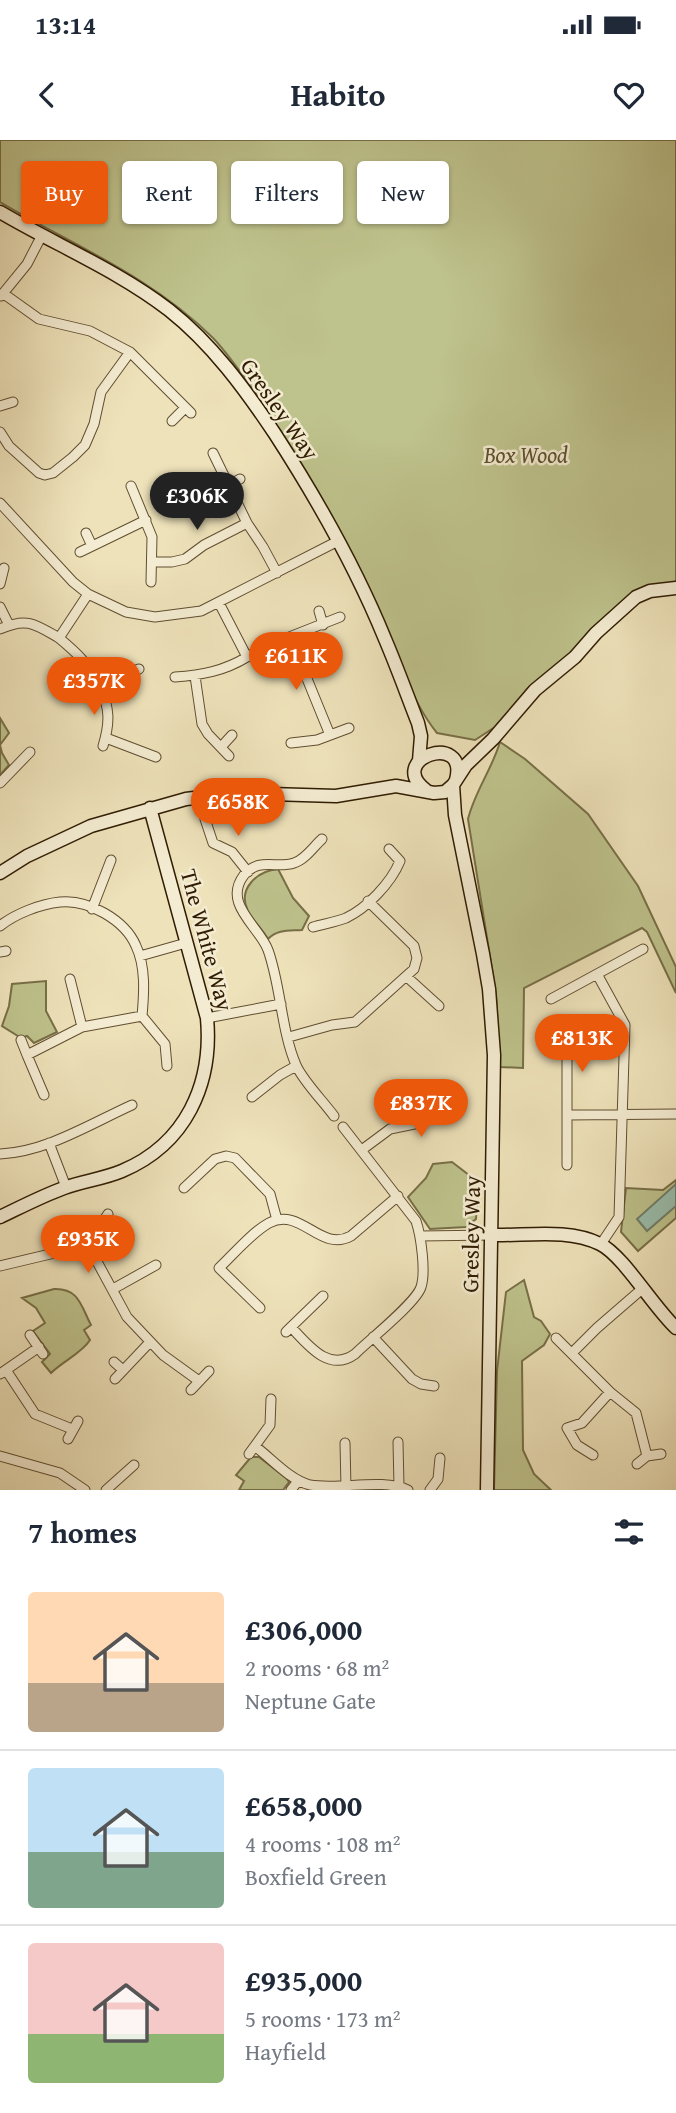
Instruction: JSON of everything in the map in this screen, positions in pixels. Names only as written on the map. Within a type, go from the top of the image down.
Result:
[{"type":"street","name":"Gresley Way","points":[[0,212],[148,295],[210,349],[264,418],[338,541],[385,639],[418,723],[421,736],[418,764]]},
{"type":"street","points":[[42,235],[27,264],[2,295],[39,319],[90,331],[130,352],[188,411],[172,421]]},
{"type":"street","points":[[0,432],[9,446],[39,473],[52,473],[85,446],[94,424],[101,393],[130,352]]},
{"type":"street","points":[[0,406],[13,402]]},
{"type":"street","points":[[213,453],[247,523],[277,573]]},
{"type":"street","points":[[229,485],[240,479]]},
{"type":"street","points":[[131,486],[146,520],[153,547],[151,582]]},
{"type":"street","points":[[0,503],[73,582],[88,594],[126,612],[155,617],[186,614],[219,603],[338,541]]},
{"type":"street","points":[[80,552],[146,520]]},
{"type":"street","points":[[152,562],[184,559],[204,545],[247,523]]},
{"type":"street","points":[[86,533],[92,546]]},
{"type":"street","points":[[0,584],[5,568]]},
{"type":"street","points":[[0,873],[27,856],[91,826],[150,808],[219,794],[336,796],[396,786],[445,792],[534,690],[575,657],[596,633],[636,597],[650,591],[676,589]]},
{"type":"street","points":[[59,638],[88,594]]},
{"type":"street","points":[[219,603],[247,657]]},
{"type":"street","points":[[0,607],[4,627],[23,621],[30,622],[59,638],[80,654],[93,671],[108,704],[110,724],[104,742],[156,757]]},
{"type":"street","points":[[318,611],[323,625]]},
{"type":"street","points":[[175,677],[195,676],[229,668],[290,637],[340,617]]},
{"type":"street","points":[[290,637],[330,736]]},
{"type":"street","points":[[100,687],[139,669]]},
{"type":"street","points":[[195,676],[202,724],[229,756]]},
{"type":"street","name":"Gresley Way","points":[[418,723],[427,737],[446,754]]},
{"type":"street","points":[[291,743],[317,740],[349,728]]},
{"type":"street","points":[[221,747],[232,735]]},
{"type":"street","points":[[396,786],[428,754],[478,751]]},
{"type":"street","points":[[0,782],[30,752]]},
{"type":"street","points":[[446,754],[455,764],[457,773],[454,783]]},
{"type":"street","points":[[418,764],[418,783],[455,815]]},
{"type":"street","name":"Gresley Way","points":[[454,783],[455,815],[489,989],[494,1055],[487,1490]]},
{"type":"street","name":"The White Way","points":[[0,1216],[66,1187],[130,1167],[172,1136],[197,1100],[206,1072],[209,1038],[207,1018],[150,808]]},
{"type":"street","points":[[205,819],[213,843],[232,852],[248,872]]},
{"type":"street","points":[[322,839],[298,862],[262,864],[248,872],[239,887],[238,902],[241,911],[268,951],[296,1066],[334,1116]]},
{"type":"street","points":[[313,927],[348,917],[385,884],[400,861],[389,849]]},
{"type":"street","points":[[92,909],[111,860]]},
{"type":"street","points":[[289,1037],[332,1025],[355,1022],[414,969],[417,958],[414,946],[368,901]]},
{"type":"street","points":[[0,926],[10,918],[54,903],[72,903],[112,918],[126,929],[140,956],[142,1016],[165,1044],[167,1066]]},
{"type":"street","points":[[140,956],[186,943]]},
{"type":"street","points":[[551,999],[643,949]]},
{"type":"street","points":[[597,974],[625,1025],[620,1217],[601,1244]]},
{"type":"street","points":[[407,977],[439,1006]]},
{"type":"street","points":[[70,979],[82,1027]]},
{"type":"street","points":[[207,1018],[281,1004]]},
{"type":"street","points":[[27,1055],[82,1027],[142,1016]]},
{"type":"street","points":[[567,1035],[567,1165]]},
{"type":"street","points":[[21,1040],[44,1095]]},
{"type":"street","points":[[252,1097],[296,1066]]},
{"type":"street","points":[[363,1149],[390,1129],[424,1122],[444,1108],[449,1093]]},
{"type":"street","points":[[0,1154],[49,1143],[132,1105]]},
{"type":"street","points":[[567,1115],[676,1114]]},
{"type":"street","points":[[323,1296],[288,1330],[320,1356],[336,1361],[350,1357],[373,1337],[420,1289],[422,1274],[420,1236],[416,1221],[363,1149],[343,1127]]},
{"type":"street","points":[[49,1143],[66,1187]]},
{"type":"street","points":[[184,1188],[215,1159],[226,1156],[234,1158],[270,1194],[277,1220]]},
{"type":"street","points":[[260,1308],[219,1268],[262,1228],[277,1220],[295,1220],[326,1238],[342,1240],[351,1236],[398,1196]]},
{"type":"street","points":[[0,1266],[88,1245],[105,1228],[108,1214]]},
{"type":"street","points":[[420,1236],[569,1235],[601,1244],[613,1254],[663,1316],[676,1328]]},
{"type":"street","points":[[88,1245],[127,1317],[163,1355],[199,1381]]},
{"type":"street","points":[[141,1261],[146,1270]]},
{"type":"street","points":[[113,1289],[156,1265]]},
{"type":"street","points":[[572,1353],[642,1289]]},
{"type":"street","points":[[30,1335],[41,1350],[3,1372],[35,1414],[75,1425],[68,1439]]},
{"type":"street","points":[[373,1337],[412,1379],[417,1383],[434,1386]]},
{"type":"street","points":[[556,1338],[610,1392],[636,1413],[647,1456]]},
{"type":"street","points":[[115,1379],[150,1342]]},
{"type":"street","points":[[114,1362],[123,1370]]},
{"type":"street","points":[[191,1390],[209,1371]]},
{"type":"street","points":[[593,1455],[577,1445],[567,1428],[582,1423],[610,1392]]},
{"type":"street","points":[[271,1399],[270,1425],[252,1450],[298,1481],[322,1487],[403,1488],[398,1442]]},
{"type":"street","points":[[345,1443],[346,1488]]},
{"type":"street","points":[[636,1464],[647,1456],[661,1454]]},
{"type":"street","points":[[0,1456],[60,1472],[85,1490]]},
{"type":"street","points":[[430,1490],[438,1479],[440,1458]]},
{"type":"street","points":[[106,1490],[134,1465]]},
{"type":"street","points":[[291,1490],[298,1481]]},
{"type":"green space","name":"Box Wood","points":[[0,140],[676,140],[676,583],[660,584],[528,688],[495,727],[475,740],[437,733],[417,702],[312,487],[277,426],[237,367],[213,338],[164,297],[111,263],[40,224],[108,224],[108,161],[21,161],[21,214],[0,202]]},
{"type":"green space","points":[[0,718],[9,733],[0,745]]},
{"type":"green space","points":[[500,742],[525,759],[588,814],[638,886],[676,967],[676,993],[647,932],[642,928],[524,988],[523,1068],[500,1067],[496,994],[468,819]]},
{"type":"green space","points":[[0,745],[9,765],[0,775]]},
{"type":"green space","points":[[278,869],[293,898],[309,916],[302,930],[280,932],[268,939],[248,911],[245,895],[256,877]]},
{"type":"green space","points":[[46,981],[46,1011],[57,1032],[34,1043],[27,1036],[21,1038],[2,1026],[9,1006],[12,984]]},
{"type":"green space","points":[[452,1162],[478,1182],[476,1219],[466,1227],[430,1229],[408,1197],[426,1178],[433,1164]]},
{"type":"green space","points":[[676,1180],[676,1218],[638,1251],[621,1232],[626,1188],[663,1190]]},
{"type":"green space","points":[[524,1280],[534,1317],[541,1321],[550,1334],[544,1345],[522,1361],[523,1450],[534,1474],[551,1490],[494,1490],[497,1371],[506,1292]]},
{"type":"green space","points":[[62,1289],[74,1295],[91,1325],[84,1330],[90,1340],[87,1345],[51,1373],[42,1362],[50,1354],[33,1331],[45,1323],[36,1308],[22,1298]]},
{"type":"green space","points":[[251,1457],[259,1457],[286,1478],[289,1482],[283,1490],[239,1490],[244,1481],[236,1475]]},
{"type":"shaded area","points":[[676,1184],[676,1206],[647,1231],[637,1219]]}]
